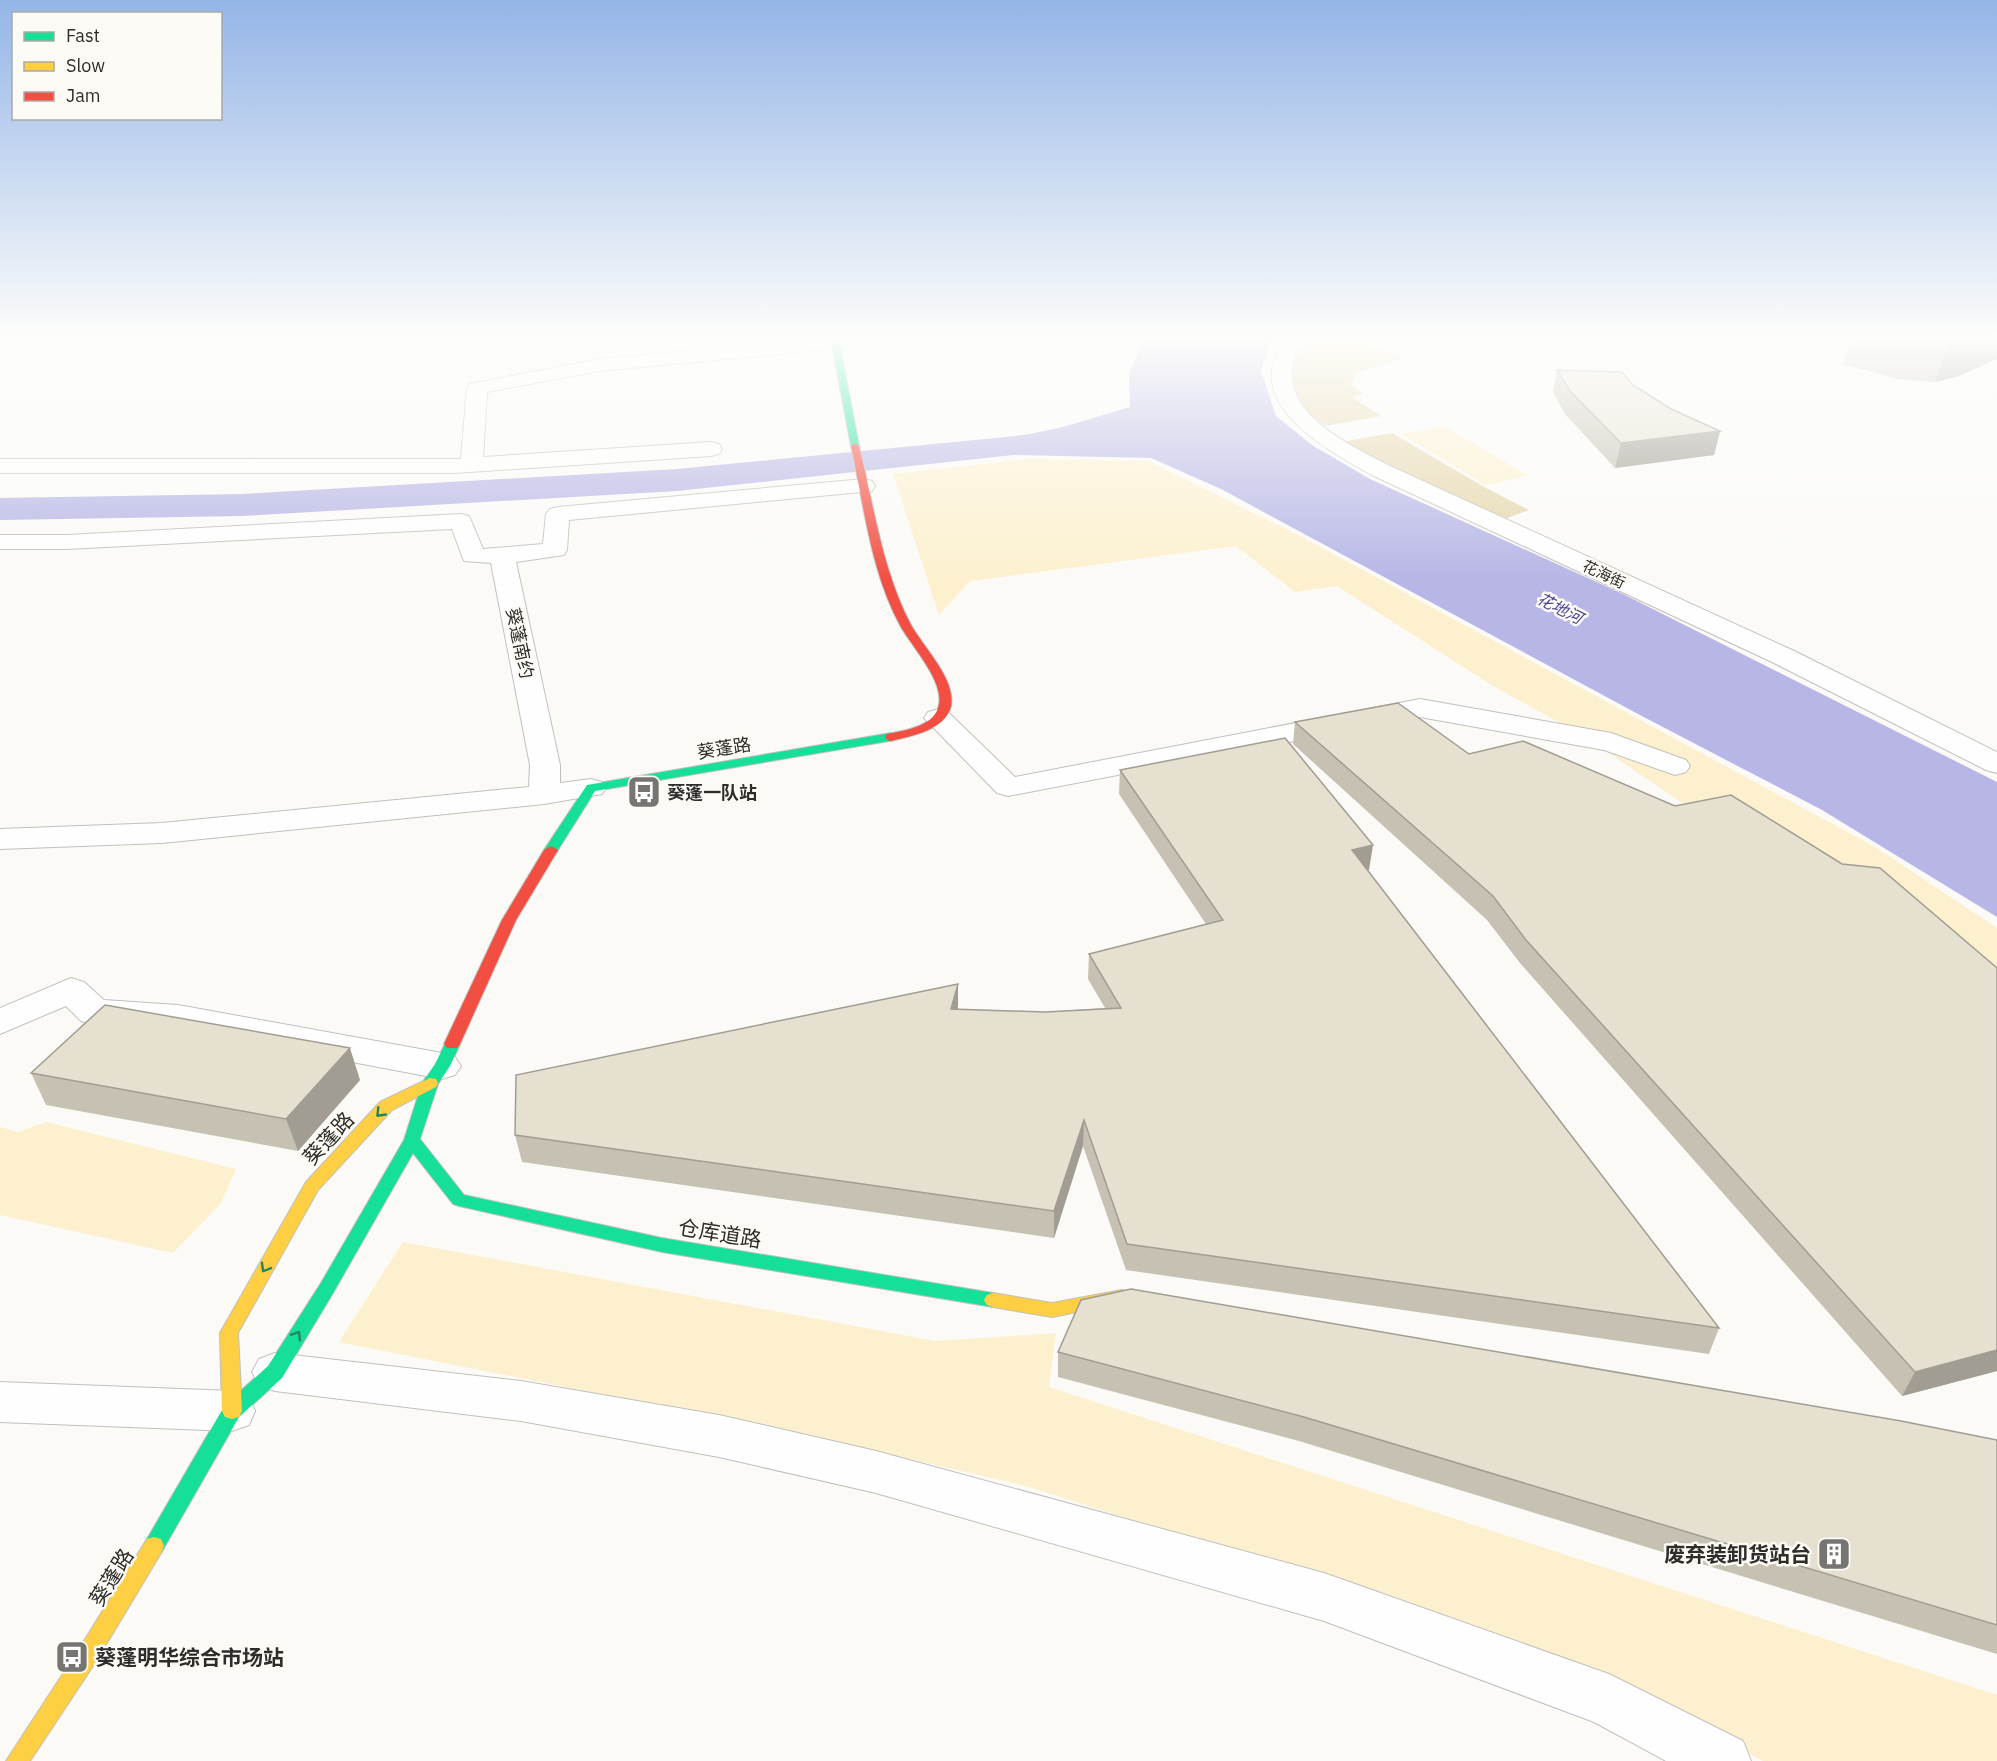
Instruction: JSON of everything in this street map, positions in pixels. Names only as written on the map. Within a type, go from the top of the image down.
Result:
[{"type":"street","points":[[472,464],[475,417]]},
{"type":"street","points":[[850,417],[882,564],[907,630],[944,688],[945,706],[938,718],[1008,787],[1420,708],[1611,742],[1675,766]]},
{"type":"street","name":"花海街","points":[[1301,417],[1329,443],[1382,471],[1782,656],[1997,764]]},
{"type":"street","points":[[0,466],[262,467],[472,464],[711,449]]},
{"type":"street","points":[[0,542],[67,542],[461,521],[473,556],[502,556],[555,550],[558,514],[864,484]]},
{"type":"street","name":"葵蓬南约","points":[[502,556],[545,765],[544,795]]},
{"type":"street","name":"葵蓬路","points":[[16,1761],[87,1656],[184,1498],[232,1411],[274,1372],[327,1288],[412,1140],[436,1075],[514,912],[532,878],[591,788],[879,740],[913,731],[938,718]]},
{"type":"street","points":[[0,839],[162,833],[544,795],[591,788]]},
{"type":"street","points":[[0,1022],[71,990],[94,1012],[178,1017],[436,1075]]},
{"type":"street","name":"葵蓬路","points":[[232,1411],[229,1333],[312,1186],[386,1106],[436,1075]]},
{"type":"street","name":"仓库道路","points":[[412,1140],[459,1200],[662,1245],[1052,1310],[1129,1295],[1140,1297]]},
{"type":"street","points":[[274,1372],[521,1401],[719,1436],[876,1472],[1324,1597],[1609,1701],[1723,1761]]},
{"type":"street","points":[[0,1402],[232,1411]]},
{"type":"shaded area","points":[[1314,417],[1374,417],[1325,426]]},
{"type":"shaded area","points":[[1444,426],[1529,476],[1485,485],[1401,434]]},
{"type":"shaded area","points":[[1392,433],[1486,488],[1529,510],[1502,520],[1342,442]]},
{"type":"shaded area","points":[[1029,459],[1148,461],[1296,534],[1875,847],[1997,928],[1997,970],[1883,875],[1830,860],[1688,807],[1603,749],[1669,763],[1560,723],[1493,686],[1337,586],[1295,592],[1236,546],[970,581],[939,615],[893,474]]},
{"type":"shaded area","points":[[46,1122],[236,1169],[221,1203],[173,1253],[0,1215],[0,1127],[18,1132]]},
{"type":"shaded area","points":[[403,1242],[935,1341],[1056,1333],[1049,1387],[1997,1695],[1997,1761],[1763,1761],[1575,1662],[1026,1486],[812,1436],[339,1342]]},
{"type":"water","name":"花地河","points":[[1096,417],[1277,417],[1312,445],[1370,479],[1623,594],[1997,782],[1997,917],[1822,810],[1638,714],[1221,489],[1151,458],[1015,455],[995,441],[1063,427]]},
{"type":"building","points":[[1596,417],[1689,417],[1720,431],[1621,443]]},
{"type":"building","points":[[1398,703],[1469,754],[1523,741],[1675,806],[1731,795],[1842,864],[1880,868],[1997,968],[1997,1350],[1915,1372],[1526,940],[1493,896],[1295,722]]},
{"type":"building","points":[[1285,738],[1373,845],[1352,850],[1719,1328],[1127,1244],[1084,1120],[1054,1211],[515,1135],[516,1075],[958,984],[951,1009],[1045,1012],[1121,1008],[1089,954],[1223,920],[1120,770]]},
{"type":"building","points":[[105,1005],[350,1048],[286,1119],[31,1073]]},
{"type":"building","name":"废弃装卸货站台","points":[[1131,1289],[1901,1421],[1997,1440],[1997,1625],[1304,1417],[1058,1352],[1081,1300]]},
{"type":"waterway","points":[[0,509],[242,505],[677,480],[1076,440]]},
{"type":"traffic: fast","points":[[850,417],[855,446]]},
{"type":"traffic: fast","points":[[551,850],[591,788],[891,737]]},
{"type":"traffic: fast","points":[[154,1546],[232,1411],[275,1372],[327,1288],[412,1140],[430,1083],[442,1066],[452,1044]]},
{"type":"traffic: fast","points":[[412,1140],[459,1200],[662,1245],[993,1300]]},
{"type":"traffic: slow","points":[[232,1411],[229,1333],[312,1186],[386,1106],[430,1083]]},
{"type":"traffic: slow","points":[[993,1300],[1052,1310],[1122,1297]]},
{"type":"traffic: slow","points":[[17,1761],[87,1656],[154,1546]]},
{"type":"traffic: jam","points":[[855,446],[889,585],[906,626],[932,665],[943,687],[945,697],[945,707],[936,720],[922,728],[891,737]]},
{"type":"traffic: jam","points":[[452,1044],[509,920],[551,850]]},
{"type":"place","name":"葵蓬一队站","points":[[644,792]]},
{"type":"place","name":"废弃装卸货站台","points":[[1834,1554]]},
{"type":"place","name":"葵蓬明华综合市场站","points":[[72,1657]]}]
